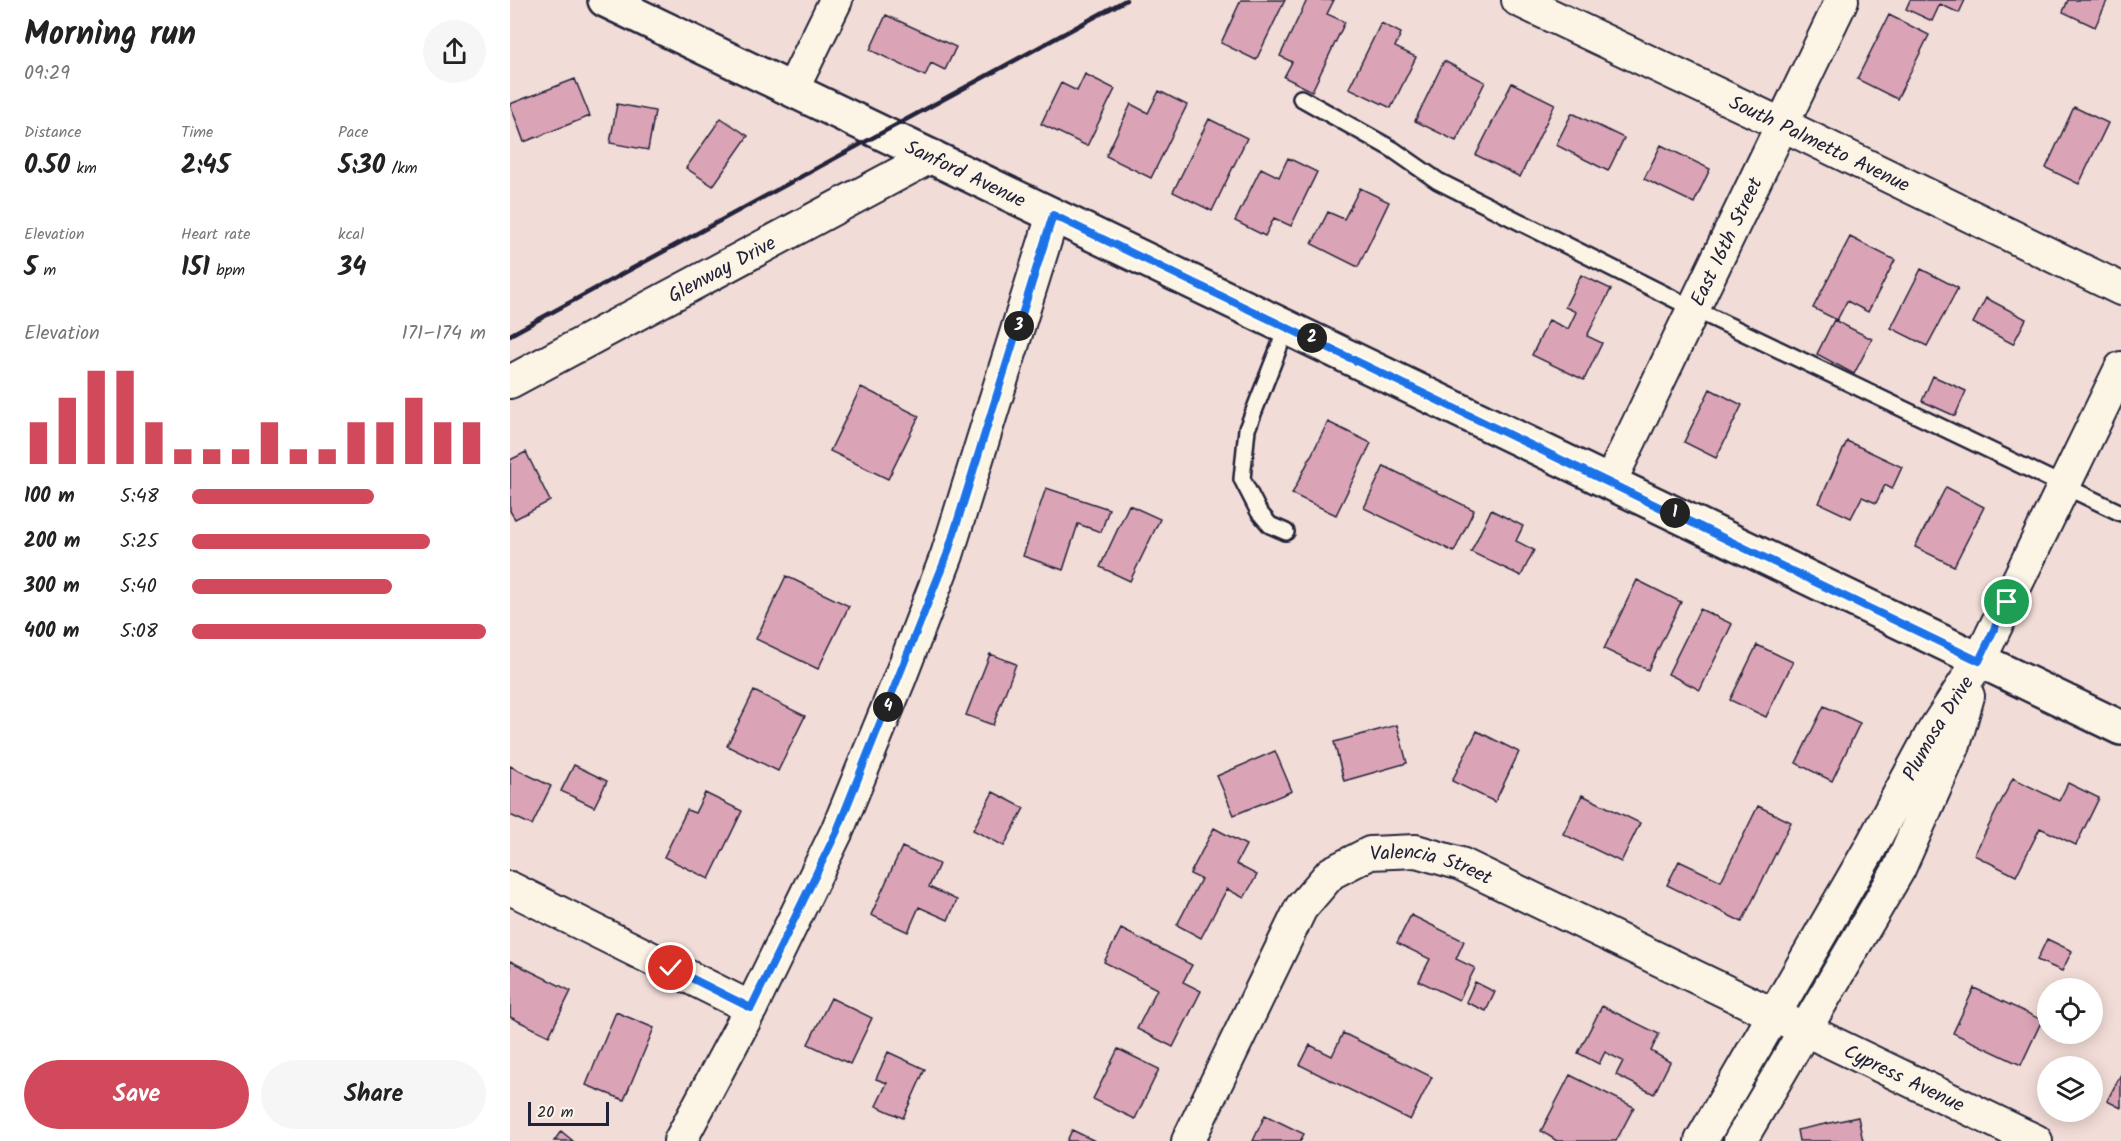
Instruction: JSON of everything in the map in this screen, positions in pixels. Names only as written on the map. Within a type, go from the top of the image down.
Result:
[{"type":"main road","name":"Sanford Avenue","points":[[605,0],[2121,728]]},
{"type":"street","points":[[792,90],[836,0]]},
{"type":"street","name":"South Palmetto Avenue","points":[[1518,0],[1783,125],[2121,289]]},
{"type":"street","name":"East 16th Street","points":[[1610,482],[1842,0]]},
{"type":"street","name":"Glenway Drive","points":[[510,382],[932,156]]},
{"type":"street","points":[[680,1141],[751,1008],[837,831],[943,565],[1053,215]]},
{"type":"street","points":[[1979,661],[2121,368]]},
{"type":"street","name":"Plumosa Drive","points":[[1701,1141],[1868,852],[1931,735],[1979,661]]},
{"type":"street","name":"Plumosa Drive","points":[[1740,1141],[1899,869],[1954,746],[1979,661]]},
{"type":"street","name":"Valencia Street","points":[[1188,1141],[1301,908],[1331,873],[1370,853],[1416,851],[1461,864],[1775,1014]]},
{"type":"street","points":[[510,888],[751,1008]]},
{"type":"street","name":"Cypress Avenue","points":[[1775,1014],[2036,1141]]},
{"type":"lane","points":[[1301,98],[1392,148],[1438,181],[1694,309],[2121,513]]},
{"type":"lane","points":[[1286,532],[1270,525],[1259,512],[1242,479],[1247,429],[1287,327]]},
{"type":"building","points":[[1241,0],[1285,0],[1256,60],[1221,43]]},
{"type":"building","points":[[1307,0],[1334,0],[1327,14],[1345,22],[1312,91],[1284,77],[1292,62],[1280,56]]},
{"type":"building","points":[[1910,0],[1965,0],[1959,13],[1940,4],[1932,21],[1906,9]]},
{"type":"building","points":[[2068,0],[2107,1],[2095,27],[2063,12]]},
{"type":"building","points":[[886,15],[956,47],[945,70],[931,63],[925,76],[870,50]]},
{"type":"building","points":[[1889,15],[1929,35],[1897,99],[1857,79]]},
{"type":"building","points":[[1381,23],[1401,33],[1395,47],[1416,57],[1391,108],[1349,88]]},
{"type":"building","points":[[1444,61],[1485,82],[1456,141],[1415,121]]},
{"type":"building","points":[[1085,74],[1115,89],[1087,146],[1041,124],[1061,83],[1077,91]]},
{"type":"building","points":[[575,79],[590,116],[524,142],[510,104]]},
{"type":"building","points":[[1512,83],[1555,104],[1520,177],[1476,155]]},
{"type":"building","points":[[1159,91],[1187,105],[1151,178],[1106,156],[1131,104],[1148,113]]},
{"type":"building","points":[[617,104],[655,111],[648,150],[610,143]]},
{"type":"building","points":[[2074,107],[2108,123],[2079,184],[2046,168]]},
{"type":"building","points":[[1572,113],[1624,138],[1608,171],[1556,145]]},
{"type":"building","points":[[721,118],[748,136],[713,186],[686,168]]},
{"type":"building","points":[[1209,119],[1247,138],[1212,211],[1173,192]]},
{"type":"building","points":[[1661,145],[1710,169],[1694,203],[1644,179]]},
{"type":"building","points":[[1288,158],[1317,172],[1291,226],[1274,218],[1265,236],[1235,221],[1261,168],[1279,177]]},
{"type":"building","points":[[1360,188],[1389,202],[1358,267],[1312,244],[1328,212],[1344,219]]},
{"type":"building","points":[[1850,237],[1895,260],[1868,312],[1847,301],[1837,320],[1813,308]]},
{"type":"building","points":[[1921,269],[1958,288],[1927,346],[1891,328]]},
{"type":"building","points":[[1581,275],[1611,289],[1587,336],[1602,343],[1584,380],[1532,355],[1549,320],[1568,329],[1576,312],[1565,307]]},
{"type":"building","points":[[1986,298],[2026,319],[2013,344],[1973,323]]},
{"type":"building","points":[[1834,320],[1872,339],[1854,374],[1817,354]]},
{"type":"building","points":[[1933,376],[1966,391],[1955,416],[1922,401]]},
{"type":"building","points":[[861,387],[919,416],[888,479],[830,451]]},
{"type":"building","points":[[1710,389],[1742,405],[1716,458],[1684,442]]},
{"type":"building","points":[[1328,422],[1371,443],[1336,515],[1292,494]]},
{"type":"building","points":[[1847,441],[1902,467],[1892,489],[1885,485],[1876,503],[1862,497],[1851,518],[1819,503]]},
{"type":"building","points":[[526,452],[550,501],[515,519],[510,511],[510,460]]},
{"type":"building","points":[[1384,466],[1474,510],[1454,552],[1364,508]]},
{"type":"building","points":[[1946,487],[1984,507],[1954,566],[1915,547]]},
{"type":"building","points":[[1046,488],[1109,509],[1101,532],[1078,524],[1063,570],[1023,556]]},
{"type":"building","points":[[1129,505],[1160,519],[1130,581],[1100,567]]},
{"type":"building","points":[[1491,510],[1523,526],[1516,541],[1534,550],[1521,576],[1471,552]]},
{"type":"building","points":[[786,576],[849,606],[818,669],[756,639]]},
{"type":"building","points":[[1637,580],[1681,602],[1648,670],[1604,649]]},
{"type":"building","points":[[1700,609],[1732,624],[1700,690],[1668,674]]},
{"type":"building","points":[[1757,645],[1793,662],[1766,717],[1730,700]]},
{"type":"building","points":[[990,654],[1016,664],[993,725],[966,715]]},
{"type":"building","points":[[754,691],[805,716],[778,771],[727,746]]},
{"type":"building","points":[[1824,706],[1860,723],[1832,781],[1796,763]]},
{"type":"building","points":[[1397,725],[1407,763],[1344,781],[1334,742]]},
{"type":"building","points":[[1477,731],[1519,752],[1495,802],[1452,781]]},
{"type":"building","points":[[1275,751],[1292,791],[1234,815],[1217,776]]},
{"type":"building","points":[[574,765],[607,781],[594,807],[561,791]]},
{"type":"building","points":[[510,766],[551,786],[532,825],[510,815]]},
{"type":"building","points":[[2013,778],[2059,801],[2068,783],[2099,798],[2076,845],[2040,828],[2016,876],[1974,855]]},
{"type":"building","points":[[993,792],[1024,808],[1004,846],[973,830]]},
{"type":"building","points":[[705,793],[742,811],[709,879],[664,857],[687,810],[695,813]]},
{"type":"building","points":[[1582,795],[1640,823],[1621,862],[1563,834]]},
{"type":"building","points":[[1758,806],[1791,822],[1742,922],[1667,885],[1679,861],[1721,881]]},
{"type":"building","points":[[1214,828],[1246,845],[1236,864],[1257,875],[1244,898],[1227,889],[1201,938],[1177,925],[1201,879],[1190,874]]},
{"type":"building","points":[[902,847],[939,864],[929,887],[957,900],[948,920],[919,907],[908,932],[871,915]]},
{"type":"building","points":[[1411,915],[1464,941],[1456,959],[1475,968],[1459,1000],[1419,981],[1430,959],[1397,943]]},
{"type":"building","points":[[1121,929],[1192,965],[1183,982],[1201,991],[1173,1047],[1137,1029],[1157,989],[1104,962]]},
{"type":"building","points":[[2047,939],[2072,951],[2062,971],[2037,960]]},
{"type":"building","points":[[510,961],[571,991],[549,1036],[510,1017]]},
{"type":"building","points":[[1475,982],[1495,992],[1486,1011],[1466,1002]]},
{"type":"building","points":[[1974,988],[2037,1018],[2037,1031],[2021,1065],[1953,1033]]},
{"type":"building","points":[[831,998],[872,1018],[850,1064],[808,1044]]},
{"type":"building","points":[[1602,1006],[1659,1034],[1651,1051],[1670,1062],[1654,1094],[1616,1075],[1623,1061],[1605,1052],[1599,1064],[1578,1053]]},
{"type":"building","points":[[616,1012],[654,1028],[624,1100],[586,1085]]},
{"type":"building","points":[[1343,1033],[1432,1077],[1410,1120],[1300,1065],[1310,1045],[1332,1056]]},
{"type":"building","points":[[1118,1049],[1159,1069],[1135,1119],[1093,1099]]},
{"type":"building","points":[[888,1052],[925,1069],[903,1118],[876,1106],[887,1083],[876,1079]]},
{"type":"building","points":[[2121,1074],[2121,1108],[2107,1101]]},
{"type":"building","points":[[1570,1075],[1634,1107],[1616,1141],[1557,1141],[1541,1131]]},
{"type":"building","points":[[1265,1115],[1304,1134],[1300,1141],[1253,1141]]},
{"type":"building","points":[[1858,1117],[1863,1141],[1799,1141],[1797,1130]]},
{"type":"building","points":[[1072,1130],[1095,1141],[1067,1141]]},
{"type":"building","points":[[561,1131],[573,1141],[554,1141]]},
{"type":"railway","points":[[510,335],[1126,0]]},
{"type":"route","points":[[671,968],[751,1008],[837,831],[947,555],[1053,215],[1979,661],[2007,602]]}]
